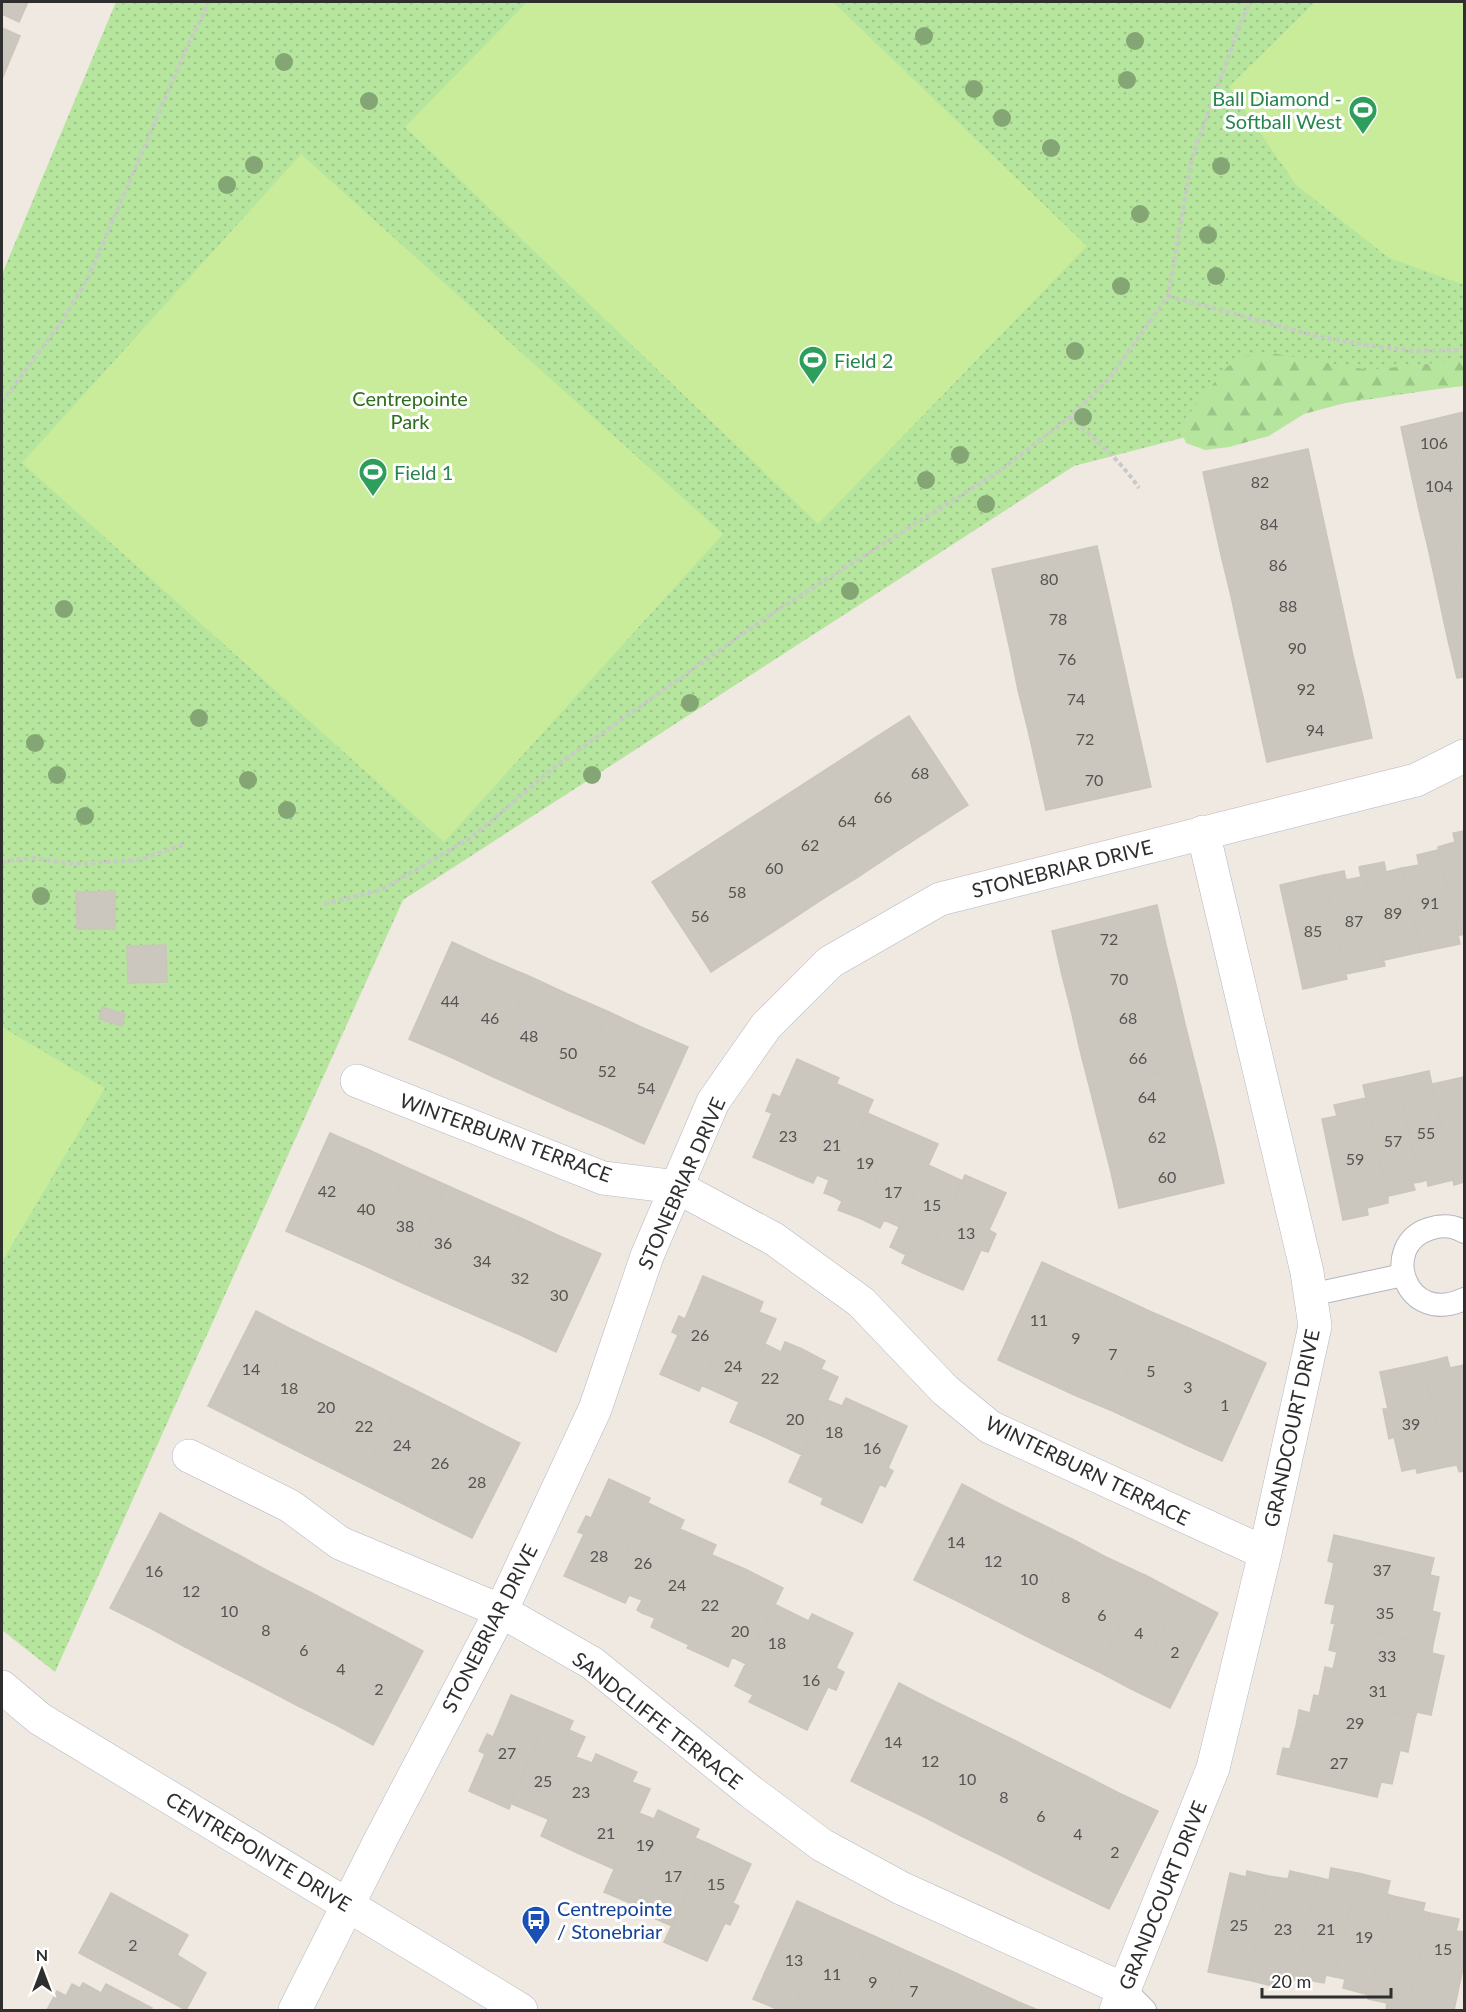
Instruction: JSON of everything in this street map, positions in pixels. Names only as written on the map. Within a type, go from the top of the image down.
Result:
[{"type":"street","name":"STONEBRIAR DRIVE","points":[[295,2010],[501,1611],[595,1409],[647,1256],[713,1102],[766,1026],[830,962],[940,900],[1416,780],[1464,756]]},
{"type":"street","name":"GRANDCOURT DRIVE","points":[[1129,2004],[1213,1768],[1265,1553],[1315,1326],[1307,1272],[1203,832]]},
{"type":"street","name":"WINTERBURN TERRACE","points":[[357,1081],[603,1178],[677,1187],[774,1239],[861,1302],[945,1390],[990,1427],[1265,1553]]},
{"type":"street","name":"SANDCLIFFE TERRACE","points":[[189,1456],[290,1506],[340,1543],[501,1611],[592,1663],[751,1792],[822,1845],[901,1888],[1129,2004]]},
{"type":"street","name":"CENTREPOINTE DRIVE","points":[[2,1687],[40,1719],[521,2010]]},
{"type":"lane","points":[[1464,1232],[1450,1226],[1437,1226],[1424,1230],[1413,1238],[1402,1262],[1403,1275],[1408,1287],[1417,1297],[1429,1304],[1442,1306],[1455,1304],[1464,1299]]},
{"type":"lane","points":[[1310,1295],[1403,1275]]},
{"type":"path","points":[[2,402],[62,321],[88,278],[187,47],[209,2]]},
{"type":"path","points":[[324,904],[381,890],[472,837],[557,765],[771,614],[998,472],[1070,417],[1108,380],[1168,296],[1192,158],[1250,2]]},
{"type":"path","points":[[1168,296],[1312,335],[1365,345],[1414,351],[1464,350]]},
{"type":"path","points":[[1070,417],[1112,453],[1139,488]]},
{"type":"path","points":[[2,863],[34,858],[74,864],[138,860],[185,844]]},
{"type":"green space","name":"Centrepointe Park","points":[[116,2],[1464,2],[1464,385],[1279,413],[1074,466],[403,900],[55,1672],[2,1630],[2,274]]},
{"type":"green space","name":"Field 2","points":[[527,2],[833,2],[1087,246],[818,524],[405,127]]},
{"type":"green space","name":"Ball Diamond - Softball West","points":[[1315,2],[1464,2],[1464,285],[1389,258],[1296,185],[1229,87]]},
{"type":"green space","name":"Field 1","points":[[301,154],[723,534],[444,842],[22,463]]},
{"type":"green space","points":[[1265,352],[1369,370],[1464,360],[1464,386],[1367,397],[1304,414],[1269,436],[1229,447],[1205,450],[1186,443],[1179,426],[1227,367],[1244,356]]},
{"type":"green space","points":[[2,1027],[105,1088],[2,1262]]},
{"type":"building","points":[[2,2],[28,2],[19,22],[2,14]]},
{"type":"building","points":[[2,28],[20,36],[2,79]]},
{"type":"building","points":[[1464,412],[1464,457],[1410,469],[1401,427]]},
{"type":"building","points":[[1308,449],[1317,490],[1212,514],[1203,472]]},
{"type":"building","points":[[1464,457],[1464,500],[1419,510],[1410,469]]},
{"type":"building","points":[[1317,490],[1326,532],[1221,555],[1212,514]]},
{"type":"building","points":[[1464,500],[1464,544],[1429,552],[1419,510]]},
{"type":"building","points":[[1326,532],[1335,573],[1231,596],[1221,555]]},
{"type":"building","points":[[1464,544],[1464,588],[1438,594],[1429,552]]},
{"type":"building","points":[[1097,546],[1106,586],[1001,609],[992,569]]},
{"type":"building","points":[[1335,573],[1344,614],[1240,638],[1231,596]]},
{"type":"building","points":[[1106,586],[1115,626],[1010,650],[1001,609]]},
{"type":"building","points":[[1464,588],[1464,633],[1447,636],[1438,594]]},
{"type":"building","points":[[1344,614],[1353,656],[1249,679],[1240,638]]},
{"type":"building","points":[[1115,626],[1124,666],[1018,690],[1010,650]]},
{"type":"building","points":[[1464,633],[1464,677],[1457,678],[1447,636]]},
{"type":"building","points":[[1353,656],[1363,697],[1258,721],[1249,679]]},
{"type":"building","points":[[1124,666],[1133,707],[1028,730],[1018,690]]},
{"type":"building","points":[[1363,697],[1372,738],[1267,762],[1258,721]]},
{"type":"building","points":[[1133,707],[1142,747],[1037,770],[1028,730]]},
{"type":"building","points":[[909,716],[968,805],[931,829],[873,739]]},
{"type":"building","points":[[873,739],[931,829],[894,853],[836,763]]},
{"type":"building","points":[[1142,747],[1151,787],[1046,810],[1037,770]]},
{"type":"building","points":[[836,763],[894,853],[858,877],[799,787]]},
{"type":"building","points":[[799,787],[858,877],[821,900],[763,810]]},
{"type":"building","points":[[763,810],[821,900],[785,924],[726,834]]},
{"type":"building","points":[[1464,831],[1464,934],[1458,936],[1438,847],[1455,842],[1453,833]]},
{"type":"building","points":[[726,834],[785,924],[748,948],[689,858]]},
{"type":"building","points":[[1438,850],[1460,944],[1421,952],[1402,868],[1419,865],[1417,855]]},
{"type":"building","points":[[689,858],[748,948],[711,972],[652,882]]},
{"type":"building","points":[[1384,862],[1386,872],[1402,868],[1421,952],[1384,960],[1363,866]]},
{"type":"building","points":[[1363,866],[1385,966],[1346,974],[1324,875],[1344,871],[1346,880],[1361,877],[1359,867]]},
{"type":"building","points":[[1324,875],[1347,979],[1303,989],[1280,885]]},
{"type":"building","points":[[115,891],[115,929],[77,929],[76,892]]},
{"type":"building","points":[[1157,905],[1166,945],[1061,971],[1052,931]]},
{"type":"building","points":[[452,942],[491,960],[448,1056],[409,1039]]},
{"type":"building","points":[[166,945],[167,982],[128,983],[127,946]]},
{"type":"building","points":[[1166,945],[1176,985],[1071,1010],[1061,971]]},
{"type":"building","points":[[491,960],[531,977],[487,1074],[448,1056]]},
{"type":"building","points":[[531,977],[570,995],[527,1092],[487,1074]]},
{"type":"building","points":[[1176,985],[1185,1024],[1080,1050],[1071,1010]]},
{"type":"building","points":[[570,995],[609,1012],[565,1109],[527,1092]]},
{"type":"building","points":[[102,1007],[125,1014],[122,1026],[99,1019]]},
{"type":"building","points":[[609,1012],[648,1030],[605,1126],[565,1109]]},
{"type":"building","points":[[1185,1024],[1195,1064],[1090,1089],[1080,1050]]},
{"type":"building","points":[[648,1030],[688,1047],[644,1144],[605,1126]]},
{"type":"building","points":[[797,1059],[839,1078],[796,1176],[753,1157],[772,1113],[766,1111],[773,1094],[780,1097]]},
{"type":"building","points":[[1195,1064],[1205,1103],[1100,1129],[1090,1089]]},
{"type":"building","points":[[1429,1071],[1453,1180],[1428,1186],[1427,1180],[1420,1182],[1397,1078]]},
{"type":"building","points":[[1464,1077],[1464,1182],[1454,1185],[1432,1084]]},
{"type":"building","points":[[1397,1078],[1420,1182],[1413,1183],[1415,1190],[1388,1196],[1363,1085]]},
{"type":"building","points":[[837,1084],[873,1100],[832,1196],[824,1193],[829,1180],[817,1175],[813,1183],[796,1176]]},
{"type":"building","points":[[1366,1098],[1388,1203],[1367,1208],[1368,1215],[1343,1220],[1322,1119],[1337,1116],[1334,1105]]},
{"type":"building","points":[[1205,1103],[1215,1143],[1110,1168],[1100,1129]]},
{"type":"building","points":[[867,1113],[899,1127],[859,1218],[838,1210],[842,1201],[832,1196]]},
{"type":"building","points":[[899,1127],[938,1144],[900,1227],[884,1220],[880,1228],[859,1218]]},
{"type":"building","points":[[330,1133],[369,1150],[325,1248],[286,1231]]},
{"type":"building","points":[[1215,1143],[1224,1183],[1119,1208],[1110,1168]]},
{"type":"building","points":[[369,1150],[408,1168],[363,1265],[325,1248]]},
{"type":"building","points":[[928,1165],[963,1181],[921,1272],[902,1263],[906,1255],[890,1247]]},
{"type":"building","points":[[408,1168],[446,1185],[402,1283],[363,1265]]},
{"type":"building","points":[[965,1175],[1006,1193],[989,1230],[996,1234],[988,1252],[981,1250],[963,1290],[921,1272]]},
{"type":"building","points":[[446,1185],[484,1202],[440,1300],[402,1283]]},
{"type":"building","points":[[484,1202],[523,1219],[479,1317],[440,1300]]},
{"type":"building","points":[[523,1219],[562,1237],[518,1334],[479,1317]]},
{"type":"building","points":[[562,1237],[601,1254],[556,1352],[518,1334]]},
{"type":"building","points":[[1042,1262],[1079,1279],[1035,1377],[998,1360]]},
{"type":"building","points":[[703,1276],[743,1293],[699,1391],[660,1374],[678,1335],[672,1332],[679,1316],[685,1319]]},
{"type":"building","points":[[1079,1279],[1117,1296],[1072,1394],[1035,1377]]},
{"type":"building","points":[[743,1293],[763,1302],[759,1312],[776,1319],[739,1402],[701,1385]]},
{"type":"building","points":[[1117,1296],[1154,1313],[1110,1410],[1072,1394]]},
{"type":"building","points":[[256,1311],[293,1330],[246,1425],[208,1406]]},
{"type":"building","points":[[1154,1313],[1191,1329],[1147,1427],[1110,1410]]},
{"type":"building","points":[[1191,1329],[1229,1346],[1184,1444],[1147,1427]]},
{"type":"building","points":[[293,1330],[332,1349],[283,1444],[246,1425]]},
{"type":"building","points":[[785,1342],[802,1349],[762,1436],[730,1422],[765,1344],[781,1352]]},
{"type":"building","points":[[1229,1346],[1266,1363],[1222,1461],[1184,1444]]},
{"type":"building","points":[[332,1349],[369,1367],[321,1463],[283,1444]]},
{"type":"building","points":[[802,1349],[825,1361],[821,1369],[838,1377],[802,1455],[762,1436]]},
{"type":"building","points":[[1447,1357],[1450,1368],[1464,1365],[1464,1471],[1459,1472],[1457,1465],[1446,1467],[1423,1363]]},
{"type":"building","points":[[1423,1363],[1446,1467],[1417,1473],[1416,1468],[1402,1471],[1394,1437],[1389,1439],[1383,1409],[1388,1409],[1380,1372]]},
{"type":"building","points":[[369,1367],[407,1386],[359,1482],[321,1463]]},
{"type":"building","points":[[407,1386],[445,1405],[397,1501],[359,1482]]},
{"type":"building","points":[[846,1398],[866,1407],[823,1498],[789,1482],[827,1400],[842,1406]]},
{"type":"building","points":[[445,1405],[482,1424],[435,1520],[397,1501]]},
{"type":"building","points":[[866,1407],[907,1426],[888,1468],[893,1471],[885,1487],[880,1484],[862,1523],[821,1504]]},
{"type":"building","points":[[482,1424],[520,1443],[472,1538],[435,1520]]},
{"type":"building","points":[[609,1479],[650,1498],[607,1595],[564,1576],[584,1534],[578,1532],[586,1516],[591,1518]]},
{"type":"building","points":[[962,1484],[998,1503],[951,1598],[914,1580]]},
{"type":"building","points":[[648,1503],[684,1520],[642,1613],[637,1610],[642,1600],[629,1595],[625,1603],[607,1595]]},
{"type":"building","points":[[998,1503],[1035,1521],[987,1616],[951,1598]]},
{"type":"building","points":[[160,1513],[197,1533],[148,1627],[110,1608]]},
{"type":"building","points":[[1035,1521],[1072,1539],[1024,1635],[987,1616]]},
{"type":"building","points":[[680,1529],[716,1545],[674,1638],[651,1627],[655,1618],[642,1613]]},
{"type":"building","points":[[197,1533],[235,1553],[185,1647],[148,1627]]},
{"type":"building","points":[[1334,1535],[1434,1558],[1430,1575],[1439,1577],[1434,1601],[1331,1578],[1334,1563],[1328,1561]]},
{"type":"building","points":[[1072,1539],[1108,1558],[1060,1653],[1024,1635]]},
{"type":"building","points":[[235,1553],[272,1573],[223,1667],[185,1647]]},
{"type":"building","points":[[712,1555],[747,1570],[705,1656],[687,1648],[689,1645],[674,1638]]},
{"type":"building","points":[[1108,1558],[1145,1575],[1097,1671],[1060,1653]]},
{"type":"building","points":[[747,1570],[783,1588],[746,1664],[732,1657],[728,1667],[705,1656]]},
{"type":"building","points":[[272,1573],[310,1592],[260,1686],[223,1667]]},
{"type":"building","points":[[1145,1575],[1181,1594],[1133,1690],[1097,1671]]},
{"type":"building","points":[[1331,1578],[1434,1601],[1432,1611],[1440,1613],[1433,1645],[1331,1623],[1335,1605],[1325,1603]]},
{"type":"building","points":[[310,1592],[348,1612],[298,1706],[260,1686]]},
{"type":"building","points":[[1181,1594],[1218,1613],[1170,1708],[1133,1690]]},
{"type":"building","points":[[774,1604],[809,1621],[766,1710],[749,1702],[753,1695],[735,1686]]},
{"type":"building","points":[[348,1612],[385,1631],[336,1725],[298,1706]]},
{"type":"building","points":[[812,1614],[853,1633],[836,1668],[844,1672],[836,1690],[828,1687],[807,1730],[766,1710]]},
{"type":"building","points":[[1335,1623],[1433,1645],[1432,1653],[1444,1656],[1438,1683],[1335,1660],[1337,1652],[1329,1650]]},
{"type":"building","points":[[385,1631],[423,1651],[373,1745],[336,1725]]},
{"type":"building","points":[[1335,1660],[1438,1683],[1431,1715],[1417,1712],[1415,1718],[1319,1696],[1325,1667],[1333,1669]]},
{"type":"building","points":[[899,1683],[936,1702],[887,1799],[851,1781]]},
{"type":"building","points":[[511,1695],[550,1711],[509,1809],[469,1791],[485,1754],[479,1751],[487,1734],[493,1737]]},
{"type":"building","points":[[1314,1695],[1415,1718],[1408,1752],[1296,1726],[1299,1710],[1310,1713]]},
{"type":"building","points":[[936,1702],[973,1720],[924,1817],[887,1799]]},
{"type":"building","points":[[550,1711],[573,1721],[569,1730],[585,1737],[548,1819],[510,1803]]},
{"type":"building","points":[[973,1720],[1010,1738],[961,1836],[924,1817]]},
{"type":"building","points":[[1296,1726],[1400,1750],[1392,1784],[1381,1782],[1377,1797],[1277,1774],[1283,1748],[1290,1749]]},
{"type":"building","points":[[1010,1738],[1047,1757],[998,1854],[961,1836]]},
{"type":"building","points":[[596,1754],[614,1762],[573,1851],[541,1836],[576,1757],[592,1763]]},
{"type":"building","points":[[1047,1757],[1084,1775],[1035,1873],[998,1854]]},
{"type":"building","points":[[614,1762],[637,1772],[632,1782],[650,1789],[614,1869],[573,1851]]},
{"type":"building","points":[[1084,1775],[1121,1794],[1072,1891],[1035,1873]]},
{"type":"building","points":[[1121,1794],[1158,1811],[1109,1909],[1072,1891]]},
{"type":"building","points":[[658,1810],[677,1819],[637,1906],[604,1892],[639,1813],[654,1819]]},
{"type":"building","points":[[677,1819],[699,1829],[695,1838],[709,1844],[672,1926],[635,1910]]},
{"type":"building","points":[[709,1844],[751,1864],[733,1903],[739,1906],[730,1925],[725,1923],[707,1961],[664,1942]]},
{"type":"building","points":[[1331,1868],[1358,1873],[1335,1977],[1326,1975],[1324,1983],[1296,1978],[1317,1877],[1329,1880]]},
{"type":"building","points":[[1247,1871],[1269,1876],[1248,1980],[1208,1972],[1230,1873],[1246,1877]]},
{"type":"building","points":[[1290,1871],[1317,1877],[1296,1980],[1278,1977],[1276,1987],[1248,1980],[1269,1876],[1288,1879]]},
{"type":"building","points":[[1358,1873],[1390,1881],[1387,1894],[1393,1896],[1369,1995],[1343,1988],[1345,1979],[1335,1977]]},
{"type":"building","points":[[111,1893],[188,1935],[177,1955],[206,1973],[186,2010],[79,1953]]},
{"type":"building","points":[[1393,1896],[1425,1903],[1423,1911],[1430,1913],[1407,2010],[1386,2010],[1387,2003],[1368,1999]]},
{"type":"building","points":[[797,1901],[834,1918],[792,2010],[779,2010],[753,1999]]},
{"type":"building","points":[[1430,1913],[1459,1919],[1456,1931],[1464,1932],[1464,1964],[1454,2010],[1407,2010]]},
{"type":"building","points":[[834,1918],[872,1935],[837,2010],[792,2010]]},
{"type":"building","points":[[872,1935],[909,1952],[882,2010],[837,2010]]},
{"type":"building","points":[[909,1952],[947,1969],[928,2010],[882,2010]]},
{"type":"building","points":[[947,1969],[984,1986],[973,2010],[928,2010]]},
{"type":"building","points":[[83,1983],[101,1993],[106,1984],[152,2008],[150,2010],[47,2010],[57,1991],[66,1996],[72,1984],[80,1988]]},
{"type":"building","points":[[984,1986],[1021,2003],[1017,2010],[973,2010]]},
{"type":"building","points":[[1021,2003],[1038,2010],[1017,2010]]},
{"type":"place","name":"Ball Diamond - Softball West","points":[[1363,136]]},
{"type":"place","name":"Field 2","points":[[813,386]]},
{"type":"place","name":"Field 1","points":[[373,498]]},
{"type":"place","name":"Centrepointe / Stonebriar","points":[[536,1946]]}]
